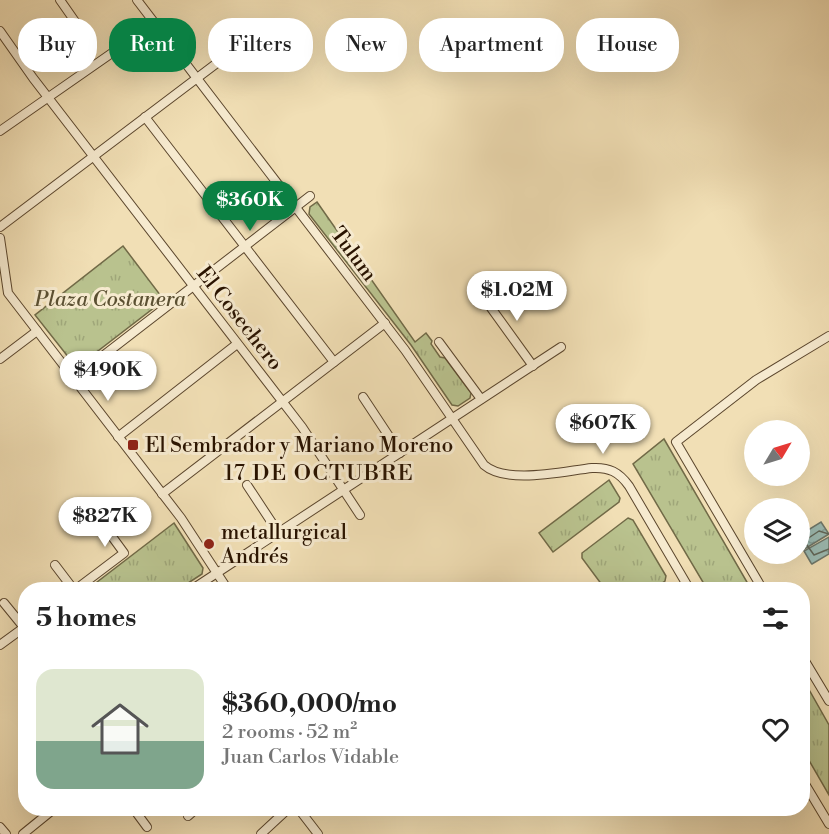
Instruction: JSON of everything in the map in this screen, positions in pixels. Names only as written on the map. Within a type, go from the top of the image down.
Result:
[{"type":"street","points":[[60,0],[73,18]]},
{"type":"street","name":"Tulum","points":[[137,0],[150,18]]},
{"type":"street","name":"El Cosechero","points":[[0,31],[48,98],[282,402],[360,515]]},
{"type":"street","points":[[0,131],[109,56]]},
{"type":"street","points":[[0,227],[208,70]]},
{"type":"street","name":"Tulum","points":[[192,72],[385,323],[484,465],[496,472],[528,475],[600,467],[617,473],[629,486],[685,582]]},
{"type":"street","points":[[146,117],[334,362]]},
{"type":"street","points":[[73,379],[310,196]]},
{"type":"street","points":[[0,238],[8,293],[162,494],[223,582]]},
{"type":"street","points":[[481,294],[533,366]]},
{"type":"street","points":[[162,494],[385,323]]},
{"type":"street","points":[[0,359],[37,332]]},
{"type":"street","points":[[758,582],[676,442],[756,381],[829,336]]},
{"type":"street","points":[[440,342],[482,399]]},
{"type":"street","points":[[118,437],[237,344]]},
{"type":"street","points":[[203,582],[561,347]]},
{"type":"street","points":[[363,397],[400,453]]},
{"type":"street","points":[[247,485],[278,532]]},
{"type":"street","points":[[86,582],[124,553],[105,527]]},
{"type":"street","points":[[55,565],[69,582]]},
{"type":"street","points":[[4,603],[18,620]]},
{"type":"street","points":[[0,645],[18,633]]},
{"type":"street","points":[[810,669],[829,701]]},
{"type":"street","points":[[810,792],[829,824]]},
{"type":"street","points":[[23,834],[46,816]]},
{"type":"street","points":[[139,816],[147,827]]},
{"type":"street","points":[[261,834],[280,816]]},
{"type":"street","points":[[304,816],[318,834]]},
{"type":"street","points":[[0,827],[6,834]]},
{"type":"green space","points":[[317,202],[415,342],[426,333],[440,357],[445,358],[471,393],[470,398],[458,406],[452,405],[411,345],[309,214],[310,207]]},
{"type":"green space","name":"Plaza Costanera","points":[[123,246],[164,300],[81,364],[73,363],[35,315]]},
{"type":"green space","points":[[664,439],[747,582],[703,582],[633,464]]},
{"type":"green space","points":[[609,480],[620,498],[619,502],[553,552],[539,533]]},
{"type":"green space","points":[[628,518],[633,520],[666,576],[665,581],[600,582],[582,558],[582,553]]},
{"type":"green space","points":[[174,523],[203,568],[202,574],[190,582],[97,582]]},
{"type":"green space","points":[[810,691],[829,725],[829,795],[810,762]]},
{"type":"water","points":[[821,522],[829,534],[810,546],[810,529]]},
{"type":"water","points":[[829,537],[829,554],[812,564],[810,548]]},
{"type":"place","name":"El Sembrador y Mariano Moreno","points":[[133,445]]},
{"type":"place","name":"metallurgical Andrés","points":[[209,544]]},
{"type":"district","name":"17 DE OCTUBRE","points":[[319,472]]}]
